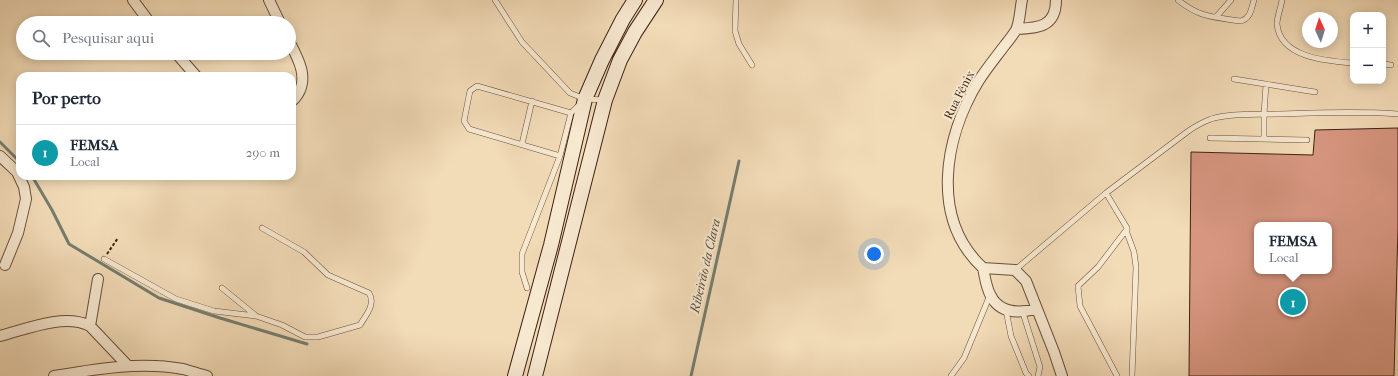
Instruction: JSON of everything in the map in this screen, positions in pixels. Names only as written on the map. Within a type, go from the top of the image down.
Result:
[{"type":"main road","points":[[515,376],[551,246],[585,99],[602,60],[623,19],[635,0]]},
{"type":"main road","points":[[535,376],[605,100],[620,60],[635,32],[656,0]]},
{"type":"street","points":[[133,0],[145,16]]},
{"type":"street","points":[[269,0],[277,16]]},
{"type":"street","name":"Rua Fênix","points":[[983,268],[970,255],[961,241],[954,224],[949,196],[949,158],[953,138],[963,111],[978,82],[1017,29],[1022,0]]},
{"type":"street","points":[[1017,29],[1039,27],[1046,24],[1054,13],[1056,0]]},
{"type":"street","points":[[296,54],[299,60],[303,81],[301,89],[296,97]]},
{"type":"street","points":[[182,60],[193,72]]},
{"type":"street","points":[[0,156],[16,171]]},
{"type":"street","points":[[5,265],[18,233],[26,200],[24,187],[21,180]]},
{"type":"street","points":[[1036,309],[1022,312],[1006,310],[995,302],[990,295],[983,268],[1015,270],[1026,281],[1062,376]]},
{"type":"street","points":[[90,326],[98,279]]},
{"type":"street","points":[[0,336],[58,322],[82,322],[90,326],[128,366]]},
{"type":"street","points":[[54,376],[128,366],[151,366],[184,369],[207,376]]},
{"type":"lane","points":[[495,0],[522,42],[570,93],[585,99],[605,100]]},
{"type":"lane","points":[[736,0],[735,31],[739,44],[752,65]]},
{"type":"lane","points":[[1178,0],[1201,15],[1241,21],[1245,20],[1249,15],[1254,0]]},
{"type":"lane","points":[[1216,17],[1231,0]]},
{"type":"lane","points":[[1282,0],[1277,24],[1282,38],[1292,50],[1310,57],[1350,63]]},
{"type":"lane","points":[[1386,64],[1391,65]]},
{"type":"lane","points":[[1234,79],[1315,92]]},
{"type":"lane","points":[[1264,139],[1266,84]]},
{"type":"lane","points":[[560,156],[469,129],[464,120],[470,91],[477,86],[571,113]]},
{"type":"lane","points":[[527,288],[522,272],[522,254],[560,156],[571,113],[585,99]]},
{"type":"lane","points":[[522,144],[532,101]]},
{"type":"lane","points":[[1015,270],[1106,193],[1194,127],[1211,119],[1237,115],[1264,114],[1362,112],[1398,114]]},
{"type":"lane","points":[[1210,138],[1307,140]]},
{"type":"lane","points":[[1106,193],[1127,228],[1127,233],[1134,252],[1136,267],[1132,376]]},
{"type":"lane","points":[[104,258],[176,299],[214,311],[256,316],[282,325],[305,337],[318,337],[360,325],[372,303],[369,293],[328,274],[304,252],[262,228]]},
{"type":"lane","points":[[1118,376],[1080,306],[1078,286],[1098,267],[1127,228]]},
{"type":"lane","points":[[222,288],[256,316]]},
{"type":"lane","points":[[951,376],[964,358],[990,295]]},
{"type":"lane","points":[[1006,310],[1011,336],[1026,372],[1030,376]]},
{"type":"lane","points":[[1022,312],[1040,367],[1038,376]]},
{"type":"path","points":[[104,258],[118,238]]},
{"type":"building","points":[[1398,128],[1398,228],[1394,376],[1189,376],[1191,152],[1313,155],[1315,130]]},
{"type":"waterway","points":[[0,142],[16,158]]},
{"type":"waterway","name":"Ribeirão da Clara","points":[[691,376],[739,161]]},
{"type":"waterway","points":[[34,180],[52,210],[69,244],[159,298],[307,344]]},
{"type":"place","name":"FEMSA","points":[[1293,302]]}]
